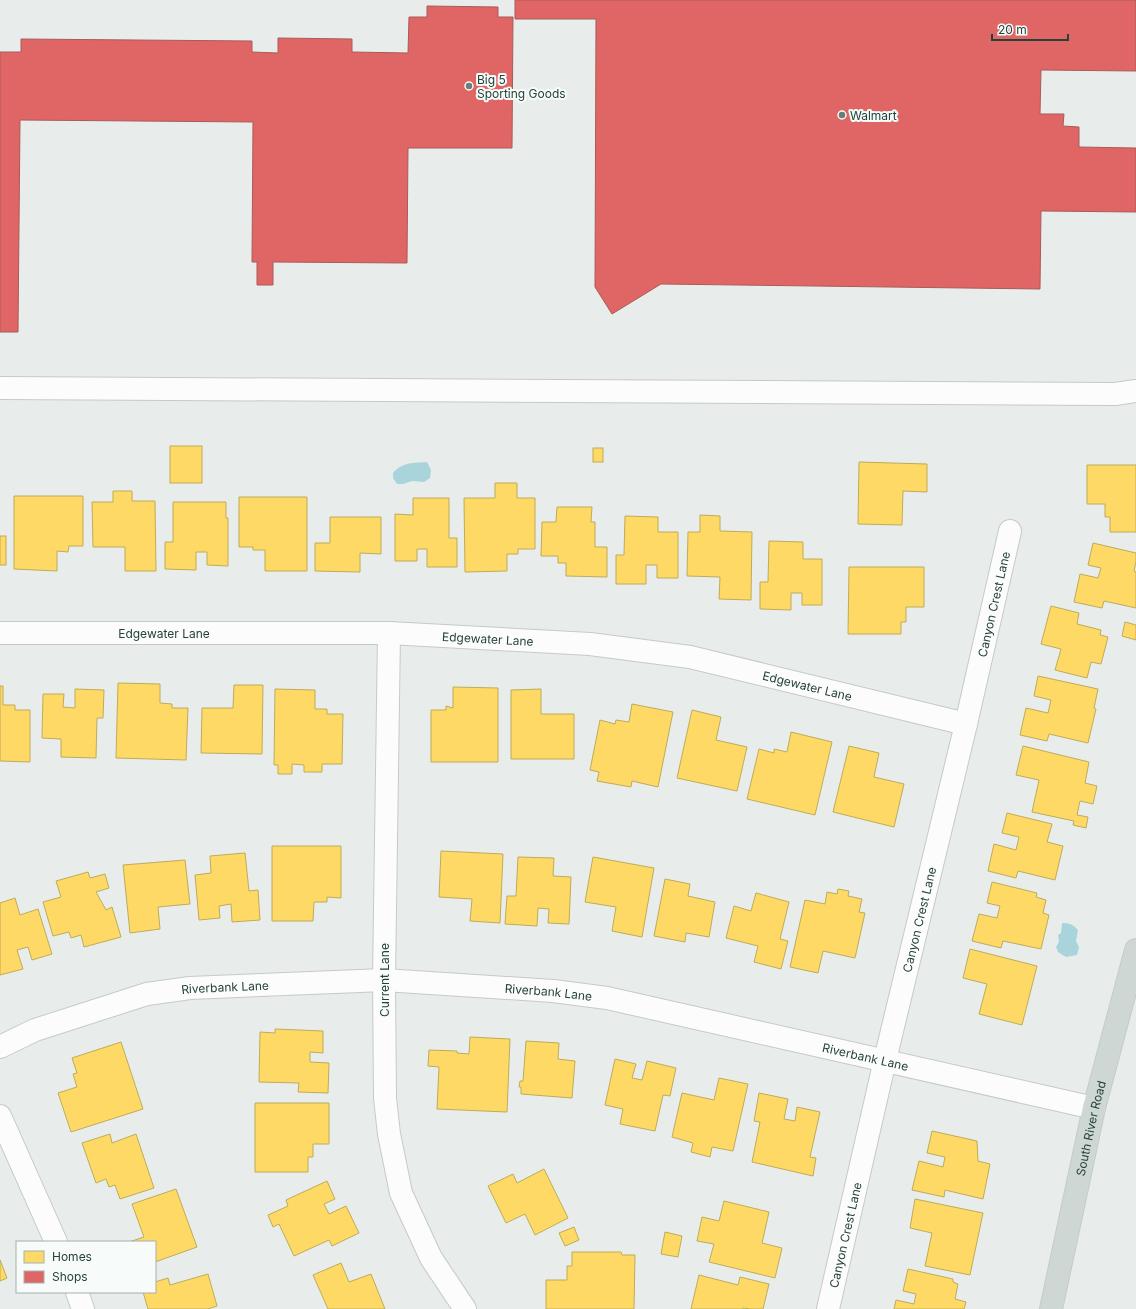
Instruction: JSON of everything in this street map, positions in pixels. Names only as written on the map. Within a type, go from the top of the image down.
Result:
[{"type":"main road","name":"South River Road","points":[[1051,1309],[1094,1108],[1136,950]]},
{"type":"street","points":[[0,388],[1107,394],[1136,391]]},
{"type":"street","name":"Canyon Crest Lane","points":[[828,1309],[885,1060],[966,724],[1010,531]]},
{"type":"street","name":"Edgewater Lane","points":[[0,634],[388,633],[590,644],[690,657],[966,724]]},
{"type":"street","name":"Current Lane","points":[[388,633],[384,980],[385,1098],[389,1134],[401,1193],[431,1258],[465,1309]]},
{"type":"street","name":"Riverbank Lane","points":[[0,1047],[35,1030],[147,994],[190,988],[384,980],[553,991],[607,998],[1094,1108]]},
{"type":"street","points":[[0,1116],[56,1241]]},
{"type":"street","points":[[77,1293],[83,1309]]},
{"type":"water","points":[[427,462],[431,470],[430,478],[424,482],[412,481],[397,484],[393,478],[393,473],[404,465]]},
{"type":"water","points":[[1062,923],[1071,924],[1078,930],[1076,941],[1079,947],[1077,955],[1066,957],[1058,952],[1056,947],[1059,942],[1058,935],[1061,933]]},
{"type":"building: Homes","points":[[170,446],[202,446],[202,483],[170,483]]},
{"type":"building: Homes","points":[[593,448],[603,448],[603,462],[593,462]]},
{"type":"building: Homes","points":[[859,462],[927,464],[927,492],[903,491],[902,525],[858,524]]},
{"type":"building: Homes","points":[[1087,465],[1136,465],[1136,532],[1110,532],[1110,517],[1105,517],[1105,504],[1087,504]]},
{"type":"building: Homes","points":[[495,483],[517,483],[517,498],[535,498],[535,549],[518,549],[518,554],[507,554],[507,571],[465,572],[464,498],[495,498]]},
{"type":"building: Homes","points":[[113,491],[132,491],[132,501],[155,501],[156,571],[125,571],[125,547],[93,547],[92,502],[113,502]]},
{"type":"building: Homes","points":[[14,496],[83,496],[83,546],[69,546],[68,552],[57,551],[57,571],[14,569]]},
{"type":"building: Homes","points":[[239,497],[307,497],[307,571],[265,571],[265,550],[253,550],[253,547],[239,547]]},
{"type":"building: Homes","points":[[413,498],[449,498],[449,538],[457,538],[457,567],[427,567],[427,549],[417,549],[417,561],[395,561],[395,514],[413,515]]},
{"type":"building: Homes","points":[[173,502],[226,502],[226,518],[228,518],[228,566],[207,565],[207,552],[196,552],[196,570],[165,569],[165,542],[173,542]]},
{"type":"building: Homes","points":[[557,507],[592,507],[591,522],[595,522],[595,547],[607,547],[607,577],[566,576],[566,563],[558,563],[558,556],[541,556],[542,522],[556,522]]},
{"type":"building: Homes","points":[[700,515],[720,516],[720,531],[752,532],[751,600],[719,599],[720,577],[687,576],[688,532],[700,532]]},
{"type":"building: Homes","points":[[625,516],[658,517],[658,532],[678,532],[678,578],[657,578],[657,565],[646,565],[646,584],[616,584],[616,555],[624,555]]},
{"type":"building: Homes","points":[[330,517],[381,517],[381,554],[360,553],[360,572],[315,571],[315,543],[330,543]]},
{"type":"building: Homes","points":[[0,536],[6,536],[6,565],[0,565]]},
{"type":"building: Homes","points":[[769,541],[803,542],[803,559],[822,559],[822,605],[802,605],[802,593],[791,593],[791,610],[760,609],[760,582],[768,582]]},
{"type":"building: Homes","points":[[1093,543],[1136,553],[1134,571],[1136,572],[1136,608],[1104,601],[1102,608],[1074,602],[1080,574],[1098,578],[1101,568],[1088,565]]},
{"type":"building: Homes","points":[[849,567],[924,567],[924,607],[906,607],[906,622],[901,622],[901,634],[848,634]]},
{"type":"building: Homes","points":[[1051,606],[1079,613],[1077,624],[1101,630],[1100,635],[1108,637],[1101,664],[1091,662],[1087,678],[1055,670],[1061,649],[1041,644]]},
{"type":"building: Homes","points":[[1125,622],[1136,625],[1136,640],[1122,636]]},
{"type":"building: Homes","points":[[1038,676],[1098,689],[1094,708],[1096,709],[1088,743],[1049,734],[1047,741],[1020,735],[1026,708],[1048,713],[1051,700],[1034,696]]},
{"type":"building: Homes","points":[[118,683],[160,684],[160,703],[172,704],[172,708],[188,708],[186,760],[116,758]]},
{"type":"building: Homes","points":[[234,685],[263,685],[262,754],[201,753],[202,708],[233,708]]},
{"type":"building: Homes","points":[[0,686],[3,686],[3,705],[15,705],[15,710],[30,710],[30,762],[0,761]]},
{"type":"building: Homes","points":[[453,687],[498,688],[498,762],[431,762],[431,710],[446,710],[446,706],[453,708]]},
{"type":"building: Homes","points":[[75,689],[104,690],[103,718],[97,718],[96,758],[61,757],[61,739],[42,738],[43,694],[64,694],[63,707],[75,708]]},
{"type":"building: Homes","points":[[275,689],[315,690],[315,709],[327,709],[327,714],[343,714],[342,764],[322,764],[322,772],[304,772],[304,765],[292,764],[292,774],[278,774],[278,765],[274,765]]},
{"type":"building: Homes","points":[[541,689],[541,714],[574,714],[574,759],[511,759],[511,690]]},
{"type":"building: Homes","points":[[632,704],[673,712],[658,787],[632,781],[631,787],[597,781],[599,772],[590,770],[600,720],[615,724],[616,720],[629,722]]},
{"type":"building: Homes","points":[[692,710],[721,717],[716,740],[747,747],[737,791],[677,778]]},
{"type":"building: Homes","points":[[791,732],[832,742],[815,815],[747,799],[759,749],[774,753],[774,749],[787,752]]},
{"type":"building: Homes","points":[[849,746],[879,753],[874,777],[904,784],[894,827],[833,812]]},
{"type":"building: Homes","points":[[1023,746],[1089,762],[1085,783],[1097,786],[1093,804],[1080,801],[1077,815],[1088,817],[1086,828],[1073,825],[1074,821],[1032,812],[1039,780],[1016,775]]},
{"type":"building: Homes","points":[[1007,813],[1052,824],[1047,842],[1063,846],[1055,880],[1018,871],[1016,878],[988,871],[994,844],[1016,850],[1019,837],[1002,833]]},
{"type":"building: Homes","points":[[272,846],[341,846],[341,898],[327,897],[327,902],[314,902],[313,921],[272,921]]},
{"type":"building: Homes","points":[[441,851],[503,854],[500,923],[470,921],[472,899],[439,897]]},
{"type":"building: Homes","points":[[245,853],[249,891],[258,890],[260,920],[232,922],[231,904],[219,906],[220,918],[199,920],[195,875],[211,873],[210,856]]},
{"type":"building: Homes","points":[[518,857],[554,858],[553,876],[571,877],[569,924],[548,923],[549,909],[538,908],[537,926],[505,924],[507,896],[516,896]]},
{"type":"building: Homes","points":[[593,857],[654,868],[642,937],[612,931],[616,907],[585,902]]},
{"type":"building: Homes","points":[[185,860],[190,904],[158,907],[160,929],[130,933],[123,865]]},
{"type":"building: Homes","points":[[88,872],[90,878],[105,874],[109,888],[96,892],[106,910],[112,907],[121,937],[84,947],[81,935],[71,938],[69,932],[53,936],[43,902],[61,897],[56,881]]},
{"type":"building: Homes","points":[[665,879],[690,884],[688,896],[715,902],[709,937],[686,933],[685,942],[654,936]]},
{"type":"building: Homes","points":[[992,882],[1037,893],[1036,897],[1046,900],[1043,913],[1049,915],[1041,949],[1003,941],[1001,948],[972,941],[979,914],[997,918],[1000,906],[987,903]]},
{"type":"building: Homes","points":[[838,889],[849,891],[848,896],[862,899],[859,912],[865,913],[855,958],[823,951],[818,973],[790,967],[805,900],[825,904],[827,892],[837,894]]},
{"type":"building: Homes","points":[[756,893],[789,902],[780,939],[788,941],[781,969],[754,962],[758,946],[726,938],[734,906],[751,911]]},
{"type":"building: Homes","points":[[15,898],[20,915],[38,909],[52,954],[32,960],[28,947],[17,950],[23,969],[0,975],[0,903]]},
{"type":"building: Homes","points":[[970,949],[1037,966],[1022,1025],[979,1014],[987,984],[963,978]]},
{"type":"building: Homes","points":[[275,1029],[323,1031],[323,1053],[310,1052],[310,1062],[329,1063],[328,1093],[298,1092],[299,1083],[259,1082],[260,1032],[275,1033]]},
{"type":"building: Homes","points":[[470,1037],[510,1039],[507,1112],[437,1109],[439,1067],[428,1066],[429,1050],[457,1051],[457,1053],[469,1054]]},
{"type":"building: Homes","points":[[526,1041],[559,1043],[558,1059],[575,1061],[572,1098],[521,1094],[521,1087],[519,1087],[520,1081],[523,1081]]},
{"type":"building: Homes","points":[[121,1042],[143,1109],[71,1132],[58,1093],[77,1087],[73,1074],[77,1073],[72,1058]]},
{"type":"building: Homes","points":[[615,1059],[636,1064],[632,1078],[642,1080],[647,1061],[676,1068],[670,1096],[663,1095],[655,1131],[620,1124],[623,1109],[605,1105]]},
{"type":"building: Homes","points":[[719,1078],[748,1084],[733,1151],[712,1147],[710,1157],[691,1152],[693,1143],[672,1137],[682,1093],[714,1100]]},
{"type":"building: Homes","points":[[759,1093],[788,1099],[784,1119],[795,1121],[797,1107],[820,1112],[810,1157],[816,1158],[813,1176],[752,1162],[760,1122],[754,1121]]},
{"type":"building: Homes","points":[[255,1103],[329,1103],[329,1144],[313,1144],[313,1157],[308,1157],[308,1172],[255,1172]]},
{"type":"building: Homes","points":[[932,1131],[977,1141],[978,1161],[990,1164],[983,1199],[945,1190],[944,1197],[912,1190],[919,1161],[943,1167],[945,1157],[927,1153]]},
{"type":"building: Homes","points":[[110,1134],[112,1143],[136,1134],[154,1188],[120,1199],[115,1185],[109,1187],[106,1179],[96,1183],[82,1143]]},
{"type":"building: Homes","points":[[544,1169],[568,1218],[535,1235],[525,1214],[506,1223],[488,1186],[513,1174],[517,1183]]},
{"type":"building: Homes","points":[[327,1181],[335,1199],[324,1204],[329,1214],[346,1206],[359,1233],[332,1246],[329,1240],[294,1256],[279,1224],[273,1227],[268,1215],[288,1206],[286,1200]]},
{"type":"building: Homes","points":[[176,1189],[197,1247],[156,1262],[156,1241],[132,1241],[144,1237],[132,1204]]},
{"type":"building: Homes","points":[[915,1199],[983,1213],[970,1275],[925,1266],[932,1233],[910,1228]]},
{"type":"building: Homes","points":[[724,1201],[769,1212],[762,1243],[782,1248],[775,1278],[709,1262],[714,1244],[697,1241],[702,1217],[719,1221]]},
{"type":"building: Homes","points":[[574,1227],[579,1240],[565,1246],[559,1233]]},
{"type":"building: Homes","points":[[665,1232],[682,1236],[678,1257],[661,1254]]},
{"type":"building: Homes","points":[[572,1252],[621,1252],[622,1255],[635,1255],[634,1309],[546,1309],[546,1280],[567,1280],[567,1266],[572,1266]]},
{"type":"building: Homes","points":[[0,1260],[7,1278],[0,1281]]},
{"type":"building: Homes","points":[[341,1263],[349,1282],[371,1274],[385,1309],[328,1309],[313,1275]]},
{"type":"building: Homes","points":[[908,1269],[953,1279],[953,1282],[958,1284],[955,1299],[966,1302],[964,1309],[894,1309],[896,1300],[914,1304],[916,1294],[903,1291]]},
{"type":"building: Homes","points":[[208,1274],[217,1306],[208,1309],[148,1309],[143,1293],[156,1293],[156,1282],[168,1278],[170,1285]]},
{"type":"building: Homes","points":[[699,1275],[738,1285],[740,1277],[769,1284],[763,1309],[691,1309]]},
{"type":"building: Shops","points":[[515,0],[1136,0],[1136,71],[1041,70],[1040,114],[1064,114],[1063,126],[1079,127],[1079,147],[1136,148],[1136,212],[1041,211],[1040,289],[661,284],[612,314],[595,287],[596,19],[515,19]]},
{"type":"building: Shops","points":[[427,6],[498,7],[498,17],[513,17],[512,148],[408,148],[407,263],[273,262],[273,285],[257,285],[257,262],[252,262],[253,122],[20,120],[18,332],[0,332],[0,52],[21,52],[21,39],[252,41],[252,52],[278,53],[278,38],[352,39],[352,52],[408,53],[409,17],[427,17]]},
{"type":"place","name":"Big 5 Sporting Goods","points":[[469,86]]},
{"type":"place","name":"Walmart","points":[[842,115]]}]
